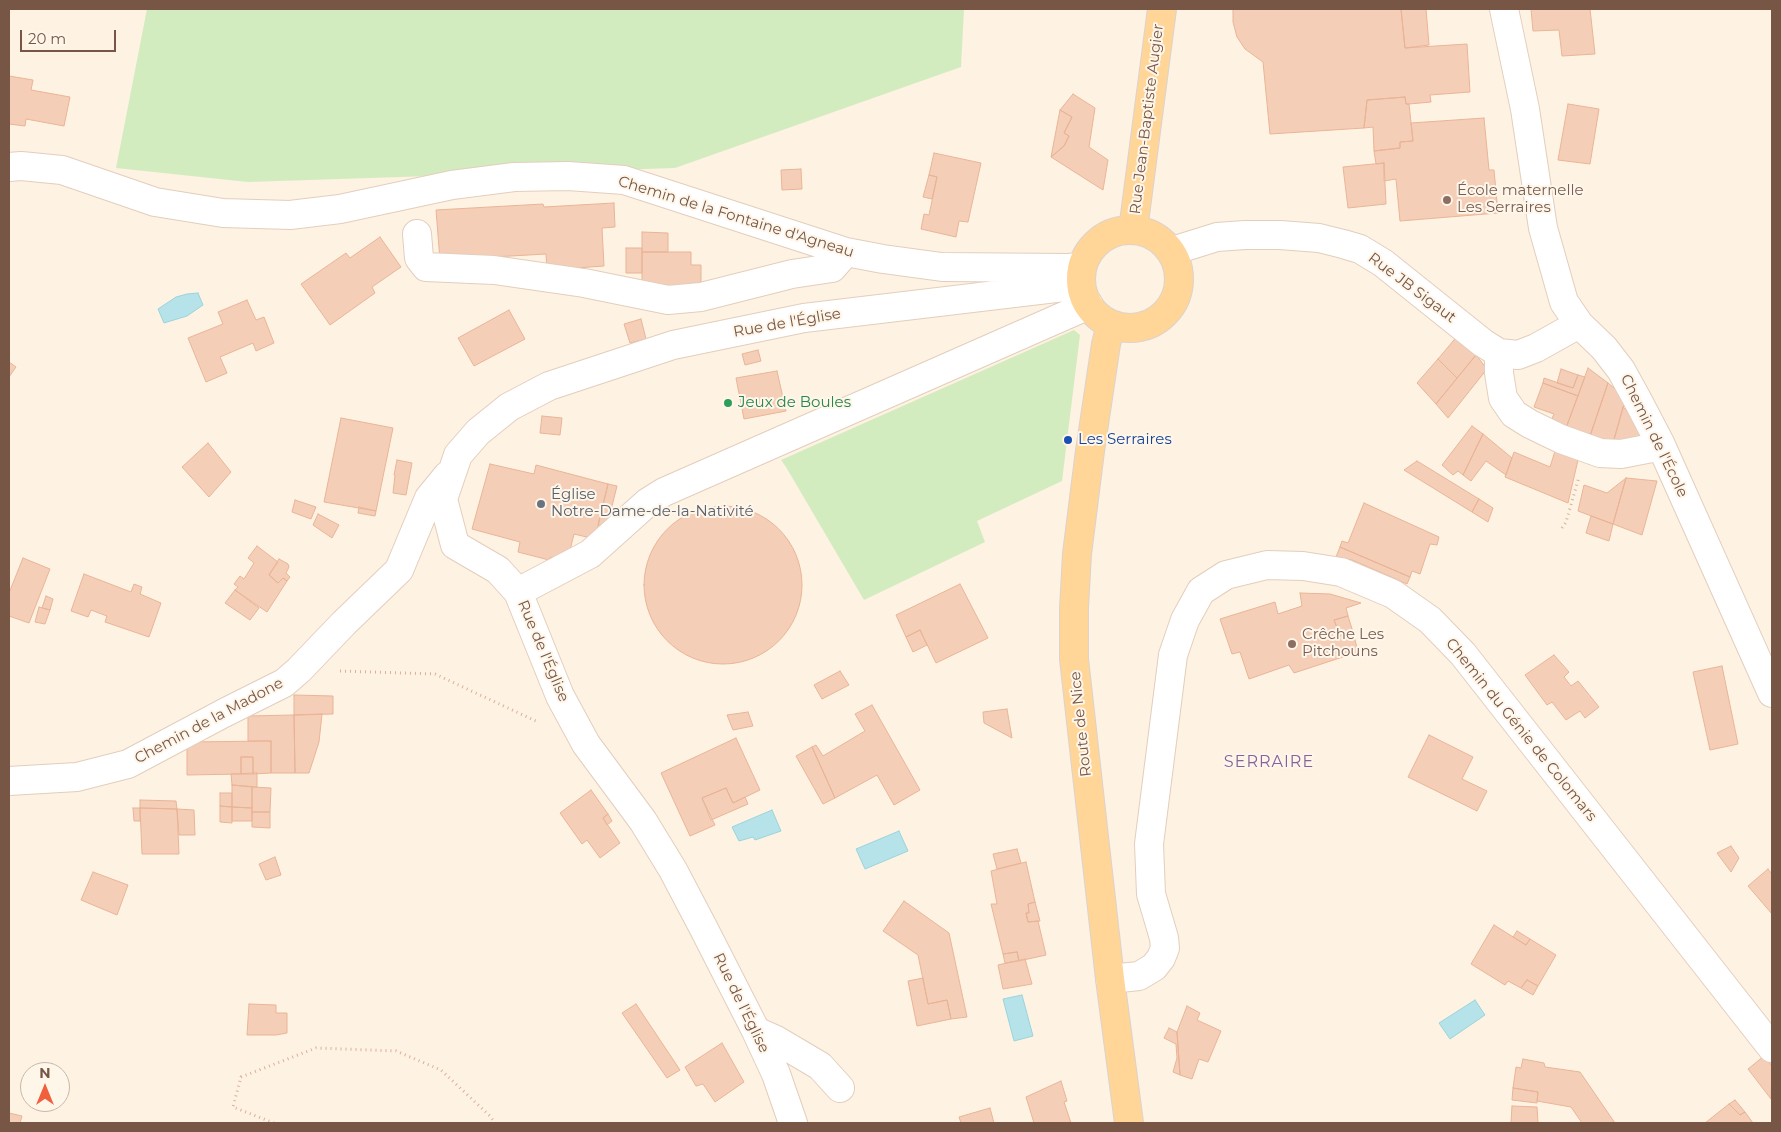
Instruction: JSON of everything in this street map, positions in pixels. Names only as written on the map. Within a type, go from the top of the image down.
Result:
[{"type":"main road","name":"Rue Jean-Baptiste Augier","points":[[1133,230],[1162,9]]},
{"type":"main road","points":[[1133,230],[1146,232],[1157,237],[1172,251],[1179,269],[1180,282],[1177,295],[1171,307],[1162,317],[1138,328],[1124,328],[1111,325],[1094,313],[1084,286],[1088,254],[1096,243],[1120,231],[1133,230]]},
{"type":"main road","name":"Route de Nice","points":[[1111,325],[1106,344],[1077,554],[1074,659],[1110,979],[1129,1123]]},
{"type":"street","name":"Chemin de l'École","points":[[1504,9],[1525,109],[1543,228],[1564,302],[1579,324],[1604,348],[1622,370],[1660,443],[1772,693]]},
{"type":"street","name":"Chemin de la Fontaine d'Agneau","points":[[9,167],[21,166],[62,170],[155,202],[223,213],[290,215],[340,209],[452,185],[514,177],[568,176],[624,180],[846,252],[942,267],[1068,268],[1084,286]]},
{"type":"street","points":[[417,234],[419,258],[426,267],[494,270],[584,283],[668,300],[700,297],[792,274],[832,268],[846,252]]},
{"type":"street","name":"Rue JB Sigaut","points":[[1172,251],[1217,237],[1245,235],[1309,237],[1360,249],[1383,262],[1483,343],[1499,353]]},
{"type":"street","points":[[518,592],[590,554],[648,502],[664,492],[1084,286]]},
{"type":"street","name":"Rue de l'Église","points":[[792,1123],[776,1074],[756,1031],[673,870],[643,821],[586,744],[565,704],[518,592],[498,570],[455,545],[443,499],[458,455],[478,432],[510,407],[549,386],[673,344],[804,318],[1084,286]]},
{"type":"street","points":[[1579,324],[1536,348],[1518,355],[1499,353],[1499,373],[1503,398],[1514,414],[1530,424],[1600,453],[1622,454],[1652,448],[1660,443]]},
{"type":"street","name":"Chemin de la Madone","points":[[9,781],[77,777],[128,764],[284,683],[399,570],[429,498],[454,467]]},
{"type":"street","name":"Chemin du Génie de Colomars","points":[[1110,979],[1140,976],[1154,967],[1161,958],[1165,948],[1164,938],[1151,894],[1149,844],[1173,655],[1184,620],[1201,591],[1226,576],[1267,565],[1303,566],[1341,572],[1393,594],[1430,620],[1463,654],[1772,1048]]},
{"type":"street","points":[[756,1031],[776,1040],[820,1066],[840,1088]]},
{"type":"path","points":[[1562,528],[1566,522],[1588,449]]},
{"type":"path","points":[[299,670],[435,674],[541,723]]},
{"type":"path","points":[[274,1123],[233,1107],[241,1077],[316,1048],[396,1051],[441,1070],[495,1123]]},
{"type":"green space","points":[[147,9],[964,9],[961,67],[675,168],[248,182],[116,168]]},
{"type":"green space","points":[[1074,330],[1080,335],[1062,481],[977,521],[985,542],[864,600],[781,460]]},
{"type":"water","points":[[198,293],[203,305],[187,316],[164,323],[158,309],[176,297]]},
{"type":"water","points":[[772,810],[781,831],[755,840],[753,837],[739,841],[732,827]]},
{"type":"water","points":[[899,831],[908,851],[865,869],[856,849]]},
{"type":"water","points":[[1022,995],[1033,1036],[1014,1041],[1003,999]]},
{"type":"water","points":[[1475,1000],[1485,1015],[1450,1039],[1439,1023]]},
{"type":"building","points":[[1233,9],[1401,9],[1405,48],[1467,44],[1470,92],[1430,95],[1431,102],[1409,104],[1406,104],[1405,97],[1367,100],[1364,128],[1270,134],[1263,62],[1245,49],[1237,37],[1233,22]]},
{"type":"building","points":[[1401,9],[1426,9],[1429,45],[1405,48]]},
{"type":"building","points":[[1531,9],[1590,9],[1595,54],[1562,56],[1559,30],[1533,31]]},
{"type":"building","points":[[9,76],[33,80],[31,90],[70,97],[64,126],[26,119],[25,126],[9,124]]},
{"type":"building","points":[[1073,94],[1095,108],[1089,147],[1108,160],[1103,190],[1051,157],[1064,146],[1069,136],[1064,133],[1072,117],[1060,110]]},
{"type":"building","points":[[1405,97],[1406,104],[1409,104],[1413,141],[1400,142],[1400,148],[1374,151],[1373,127],[1364,128],[1367,100]]},
{"type":"building","points":[[1568,104],[1599,109],[1590,164],[1558,160]]},
{"type":"building","points":[[1060,110],[1072,117],[1064,133],[1069,136],[1064,146],[1051,157]]},
{"type":"building","points":[[1484,118],[1489,170],[1494,170],[1498,213],[1400,221],[1396,179],[1384,181],[1384,163],[1376,164],[1374,151],[1400,148],[1400,142],[1413,141],[1411,123]]},
{"type":"building","points":[[934,153],[981,163],[968,222],[959,221],[956,237],[921,229],[924,214],[929,215],[937,177],[929,175]]},
{"type":"building","points":[[1384,163],[1386,204],[1348,208],[1343,167]]},
{"type":"building","points":[[801,169],[802,189],[782,190],[781,170]]},
{"type":"building","points":[[929,175],[937,177],[932,199],[923,197]]},
{"type":"building","points":[[614,203],[615,227],[602,228],[604,266],[547,270],[546,254],[440,260],[436,210],[543,204],[544,207]]},
{"type":"building","points":[[642,232],[668,233],[668,252],[642,252]]},
{"type":"building","points":[[380,237],[401,267],[372,287],[375,293],[330,325],[301,284],[346,253],[350,258]]},
{"type":"building","points":[[626,248],[642,248],[642,273],[626,273]]},
{"type":"building","points":[[642,252],[691,252],[691,265],[701,265],[701,286],[642,285]]},
{"type":"building","points":[[247,300],[256,320],[264,317],[274,343],[256,351],[253,343],[220,357],[227,373],[206,382],[188,338],[223,324],[218,312]]},
{"type":"building","points":[[509,310],[525,339],[474,366],[458,338]]},
{"type":"building","points":[[641,319],[646,339],[630,343],[624,324]]},
{"type":"building","points":[[1459,334],[1476,355],[1457,378],[1438,359]]},
{"type":"building","points":[[758,350],[761,361],[745,365],[742,354]]},
{"type":"building","points":[[1476,355],[1487,369],[1448,418],[1436,404]]},
{"type":"building","points":[[1438,359],[1457,378],[1436,404],[1417,383]]},
{"type":"building","points":[[9,362],[16,367],[9,377]]},
{"type":"building","points":[[1588,368],[1608,383],[1590,436],[1566,428]]},
{"type":"building","points":[[1561,369],[1578,375],[1573,388],[1557,383]]},
{"type":"building","points":[[777,371],[786,411],[744,419],[736,378]]},
{"type":"building","points":[[1578,375],[1585,377],[1578,396],[1543,383],[1544,378],[1573,388]]},
{"type":"building","points":[[1543,383],[1578,396],[1566,428],[1550,423],[1554,414],[1534,407]]},
{"type":"building","points":[[1608,383],[1626,398],[1613,443],[1590,436]]},
{"type":"building","points":[[1623,407],[1644,427],[1633,447],[1613,443]]},
{"type":"building","points":[[542,416],[562,418],[560,435],[540,433]]},
{"type":"building","points":[[341,418],[393,428],[376,511],[324,502]]},
{"type":"building","points":[[1472,426],[1483,434],[1463,475],[1458,471],[1453,475],[1442,465]]},
{"type":"building","points":[[1483,434],[1512,458],[1506,475],[1486,461],[1471,481],[1463,475]]},
{"type":"building","points":[[208,443],[231,472],[209,497],[182,467]]},
{"type":"building","points":[[1556,448],[1578,460],[1568,503],[1505,477],[1514,452],[1550,467]]},
{"type":"building","points":[[397,460],[412,463],[406,495],[393,493]]},
{"type":"building","points":[[1417,461],[1479,499],[1472,512],[1404,470]]},
{"type":"building","name":"Église Notre-Dame-de-la-Nativité","points":[[490,464],[534,474],[536,465],[608,484],[595,539],[574,534],[567,562],[550,557],[549,560],[518,552],[520,542],[472,529]]},
{"type":"building","points":[[1626,478],[1613,524],[1578,511],[1584,485],[1607,493]]},
{"type":"building","points":[[1626,478],[1657,481],[1642,535],[1613,524]]},
{"type":"building","points":[[608,484],[617,486],[607,526],[598,525]]},
{"type":"building","points":[[1479,499],[1493,508],[1488,522],[1472,512]]},
{"type":"building","points":[[295,500],[316,507],[311,519],[292,512]]},
{"type":"building","points":[[1364,503],[1439,537],[1437,545],[1430,544],[1420,574],[1412,571],[1410,577],[1340,547],[1342,541],[1348,543]]},
{"type":"building","points":[[731,506],[746,509],[760,515],[779,529],[789,541],[799,562],[802,585],[799,608],[789,629],[779,641],[767,651],[746,661],[731,664],[715,664],[700,661],[679,651],[657,629],[645,600],[644,577],[647,562],[657,541],[679,519],[708,507]]},
{"type":"building","points":[[359,507],[376,511],[375,516],[358,513]]},
{"type":"building","points":[[318,514],[339,525],[332,538],[313,525]]},
{"type":"building","points":[[1591,516],[1613,524],[1609,541],[1586,533]]},
{"type":"building","points":[[257,546],[278,562],[269,575],[278,583],[283,578],[287,581],[267,612],[235,590],[238,587],[234,584],[240,576],[244,579],[254,563],[248,558]]},
{"type":"building","points":[[1340,547],[1410,577],[1407,584],[1352,560],[1336,557]]},
{"type":"building","points":[[23,558],[50,569],[29,623],[9,616],[9,593]]},
{"type":"building","points":[[279,559],[288,564],[289,567],[286,573],[290,577],[287,581],[283,578],[278,583],[269,575]]},
{"type":"building","points":[[84,574],[131,592],[134,584],[142,587],[140,594],[161,603],[149,637],[105,622],[107,616],[91,610],[88,617],[71,611]]},
{"type":"building","points":[[960,584],[988,638],[936,663],[920,630],[906,637],[896,615]]},
{"type":"building","points":[[235,590],[259,608],[250,620],[225,603]]},
{"type":"building","points":[[1300,593],[1330,594],[1361,603],[1346,608],[1348,616],[1334,620],[1340,636],[1353,632],[1358,652],[1294,673],[1289,665],[1249,679],[1240,652],[1232,654],[1220,619],[1275,602],[1278,614],[1302,606]]},
{"type":"building","points":[[46,596],[53,599],[50,610],[42,608]]},
{"type":"building","points":[[39,607],[50,610],[45,624],[35,622]]},
{"type":"building","points":[[1348,616],[1353,632],[1340,636],[1334,620]]},
{"type":"building","points":[[920,630],[927,645],[913,652],[906,637]]},
{"type":"building","points":[[1554,655],[1569,672],[1564,677],[1571,686],[1578,681],[1599,707],[1585,718],[1580,711],[1566,720],[1552,702],[1547,705],[1525,675]]},
{"type":"building","points":[[1722,666],[1738,744],[1710,750],[1693,672]]},
{"type":"building","points":[[840,671],[849,685],[822,699],[814,685]]},
{"type":"building","points":[[294,695],[333,696],[333,714],[294,715]]},
{"type":"building","points":[[872,705],[920,790],[894,805],[877,775],[835,798],[812,747],[816,745],[823,756],[865,731],[855,714]]},
{"type":"building","points":[[1007,709],[1012,738],[984,723],[983,712]]},
{"type":"building","points":[[748,712],[753,726],[733,730],[727,715]]},
{"type":"building","points":[[322,714],[319,742],[309,773],[295,773],[294,715]]},
{"type":"building","points":[[294,715],[295,773],[271,773],[271,741],[248,741],[248,716]]},
{"type":"building","points":[[1429,735],[1473,757],[1462,779],[1487,791],[1477,811],[1408,777]]},
{"type":"building","points":[[736,738],[760,790],[733,803],[726,788],[702,798],[715,825],[690,836],[661,773]]},
{"type":"building","points":[[271,741],[271,773],[253,774],[253,757],[241,757],[241,774],[187,775],[187,742]]},
{"type":"building","points":[[812,747],[835,798],[823,804],[796,756]]},
{"type":"building","points":[[241,757],[253,757],[253,774],[241,774]]},
{"type":"building","points":[[257,773],[257,787],[232,785],[231,774]]},
{"type":"building","points":[[232,785],[252,787],[252,808],[232,807]]},
{"type":"building","points":[[252,787],[271,788],[270,812],[252,812]]},
{"type":"building","points":[[726,788],[733,803],[745,797],[748,804],[711,820],[702,798]]},
{"type":"building","points":[[591,790],[608,814],[603,818],[620,843],[600,858],[587,840],[582,844],[560,813]]},
{"type":"building","points":[[220,793],[232,793],[232,807],[220,806]]},
{"type":"building","points":[[140,800],[176,801],[177,809],[140,808]]},
{"type":"building","points":[[220,806],[232,807],[232,823],[220,822]]},
{"type":"building","points":[[232,807],[252,808],[252,821],[232,821]]},
{"type":"building","points":[[133,808],[140,808],[140,821],[134,821]]},
{"type":"building","points":[[140,808],[177,809],[179,854],[142,854]]},
{"type":"building","points":[[177,809],[194,810],[195,835],[179,835]]},
{"type":"building","points":[[252,812],[270,812],[270,828],[252,827]]},
{"type":"building","points":[[608,814],[612,821],[607,825],[603,818]]},
{"type":"building","points":[[1731,846],[1739,858],[1731,872],[1717,853]]},
{"type":"building","points":[[1017,849],[1021,863],[997,869],[993,854]]},
{"type":"building","points":[[275,857],[281,875],[266,880],[259,864]]},
{"type":"building","points":[[1026,862],[1035,902],[1028,904],[1029,913],[1026,913],[1028,922],[1038,921],[1046,955],[1019,961],[1017,952],[1003,954],[991,904],[997,904],[991,871]]},
{"type":"building","points":[[1768,869],[1772,874],[1772,914],[1748,886]]},
{"type":"building","points":[[93,872],[128,885],[117,915],[81,900]]},
{"type":"building","points":[[904,901],[949,933],[967,1017],[951,1019],[947,1000],[928,1004],[918,955],[883,931]]},
{"type":"building","points":[[1035,902],[1040,921],[1028,922],[1026,913],[1029,913],[1028,904]]},
{"type":"building","points":[[1494,925],[1526,945],[1530,939],[1556,955],[1538,986],[1527,980],[1521,988],[1508,981],[1505,985],[1471,964]]},
{"type":"building","points":[[1517,931],[1530,939],[1526,945],[1513,937]]},
{"type":"building","points":[[1017,952],[1019,961],[1005,963],[1003,954]]},
{"type":"building","points":[[1025,959],[1032,984],[1003,989],[998,965]]},
{"type":"building","points":[[923,978],[928,1004],[947,1000],[951,1019],[917,1026],[908,981]]},
{"type":"building","points":[[1527,980],[1538,986],[1533,995],[1521,988]]},
{"type":"building","points":[[249,1004],[276,1005],[276,1013],[287,1013],[287,1033],[247,1035]]},
{"type":"building","points":[[636,1004],[680,1070],[667,1078],[622,1013]]},
{"type":"building","points":[[1187,1006],[1200,1013],[1197,1020],[1221,1031],[1208,1062],[1199,1059],[1192,1079],[1180,1075],[1177,1032]]},
{"type":"building","points":[[1169,1028],[1177,1032],[1180,1075],[1173,1072],[1177,1058],[1176,1044],[1164,1038]]},
{"type":"building","points":[[722,1043],[744,1082],[715,1102],[703,1084],[696,1086],[685,1067]]},
{"type":"building","points":[[1764,1056],[1772,1066],[1771,1099],[1748,1069]]},
{"type":"building","points":[[1523,1059],[1544,1063],[1545,1067],[1580,1072],[1615,1123],[1582,1123],[1571,1107],[1537,1101],[1538,1092],[1513,1088],[1516,1067],[1521,1068]]},
{"type":"building","points":[[1061,1081],[1067,1101],[1064,1102],[1071,1123],[1034,1123],[1026,1097]]},
{"type":"building","points":[[1513,1088],[1538,1092],[1537,1103],[1512,1100]]},
{"type":"building","points":[[1735,1100],[1745,1112],[1740,1115],[1729,1104]]},
{"type":"building","points":[[1729,1104],[1740,1115],[1745,1112],[1753,1123],[1705,1123]]},
{"type":"building","points":[[1512,1106],[1537,1107],[1538,1123],[1511,1123]]},
{"type":"building","points":[[990,1108],[994,1123],[961,1123],[959,1117]]},
{"type":"building","points":[[9,1113],[22,1116],[20,1123],[9,1123]]},
{"type":"place","name":"École maternelle Les Serraires","points":[[1447,200]]},
{"type":"place","name":"Jeux de Boules","points":[[728,403]]},
{"type":"place","name":"Les Serraires","points":[[1068,440]]},
{"type":"place","name":"Église Notre-Dame-de-la-Nativité","points":[[541,504]]},
{"type":"place","name":"Crêche Les Pitchouns","points":[[1292,644]]},
{"type":"district","name":"SERRAIRE","points":[[1269,762]]}]
